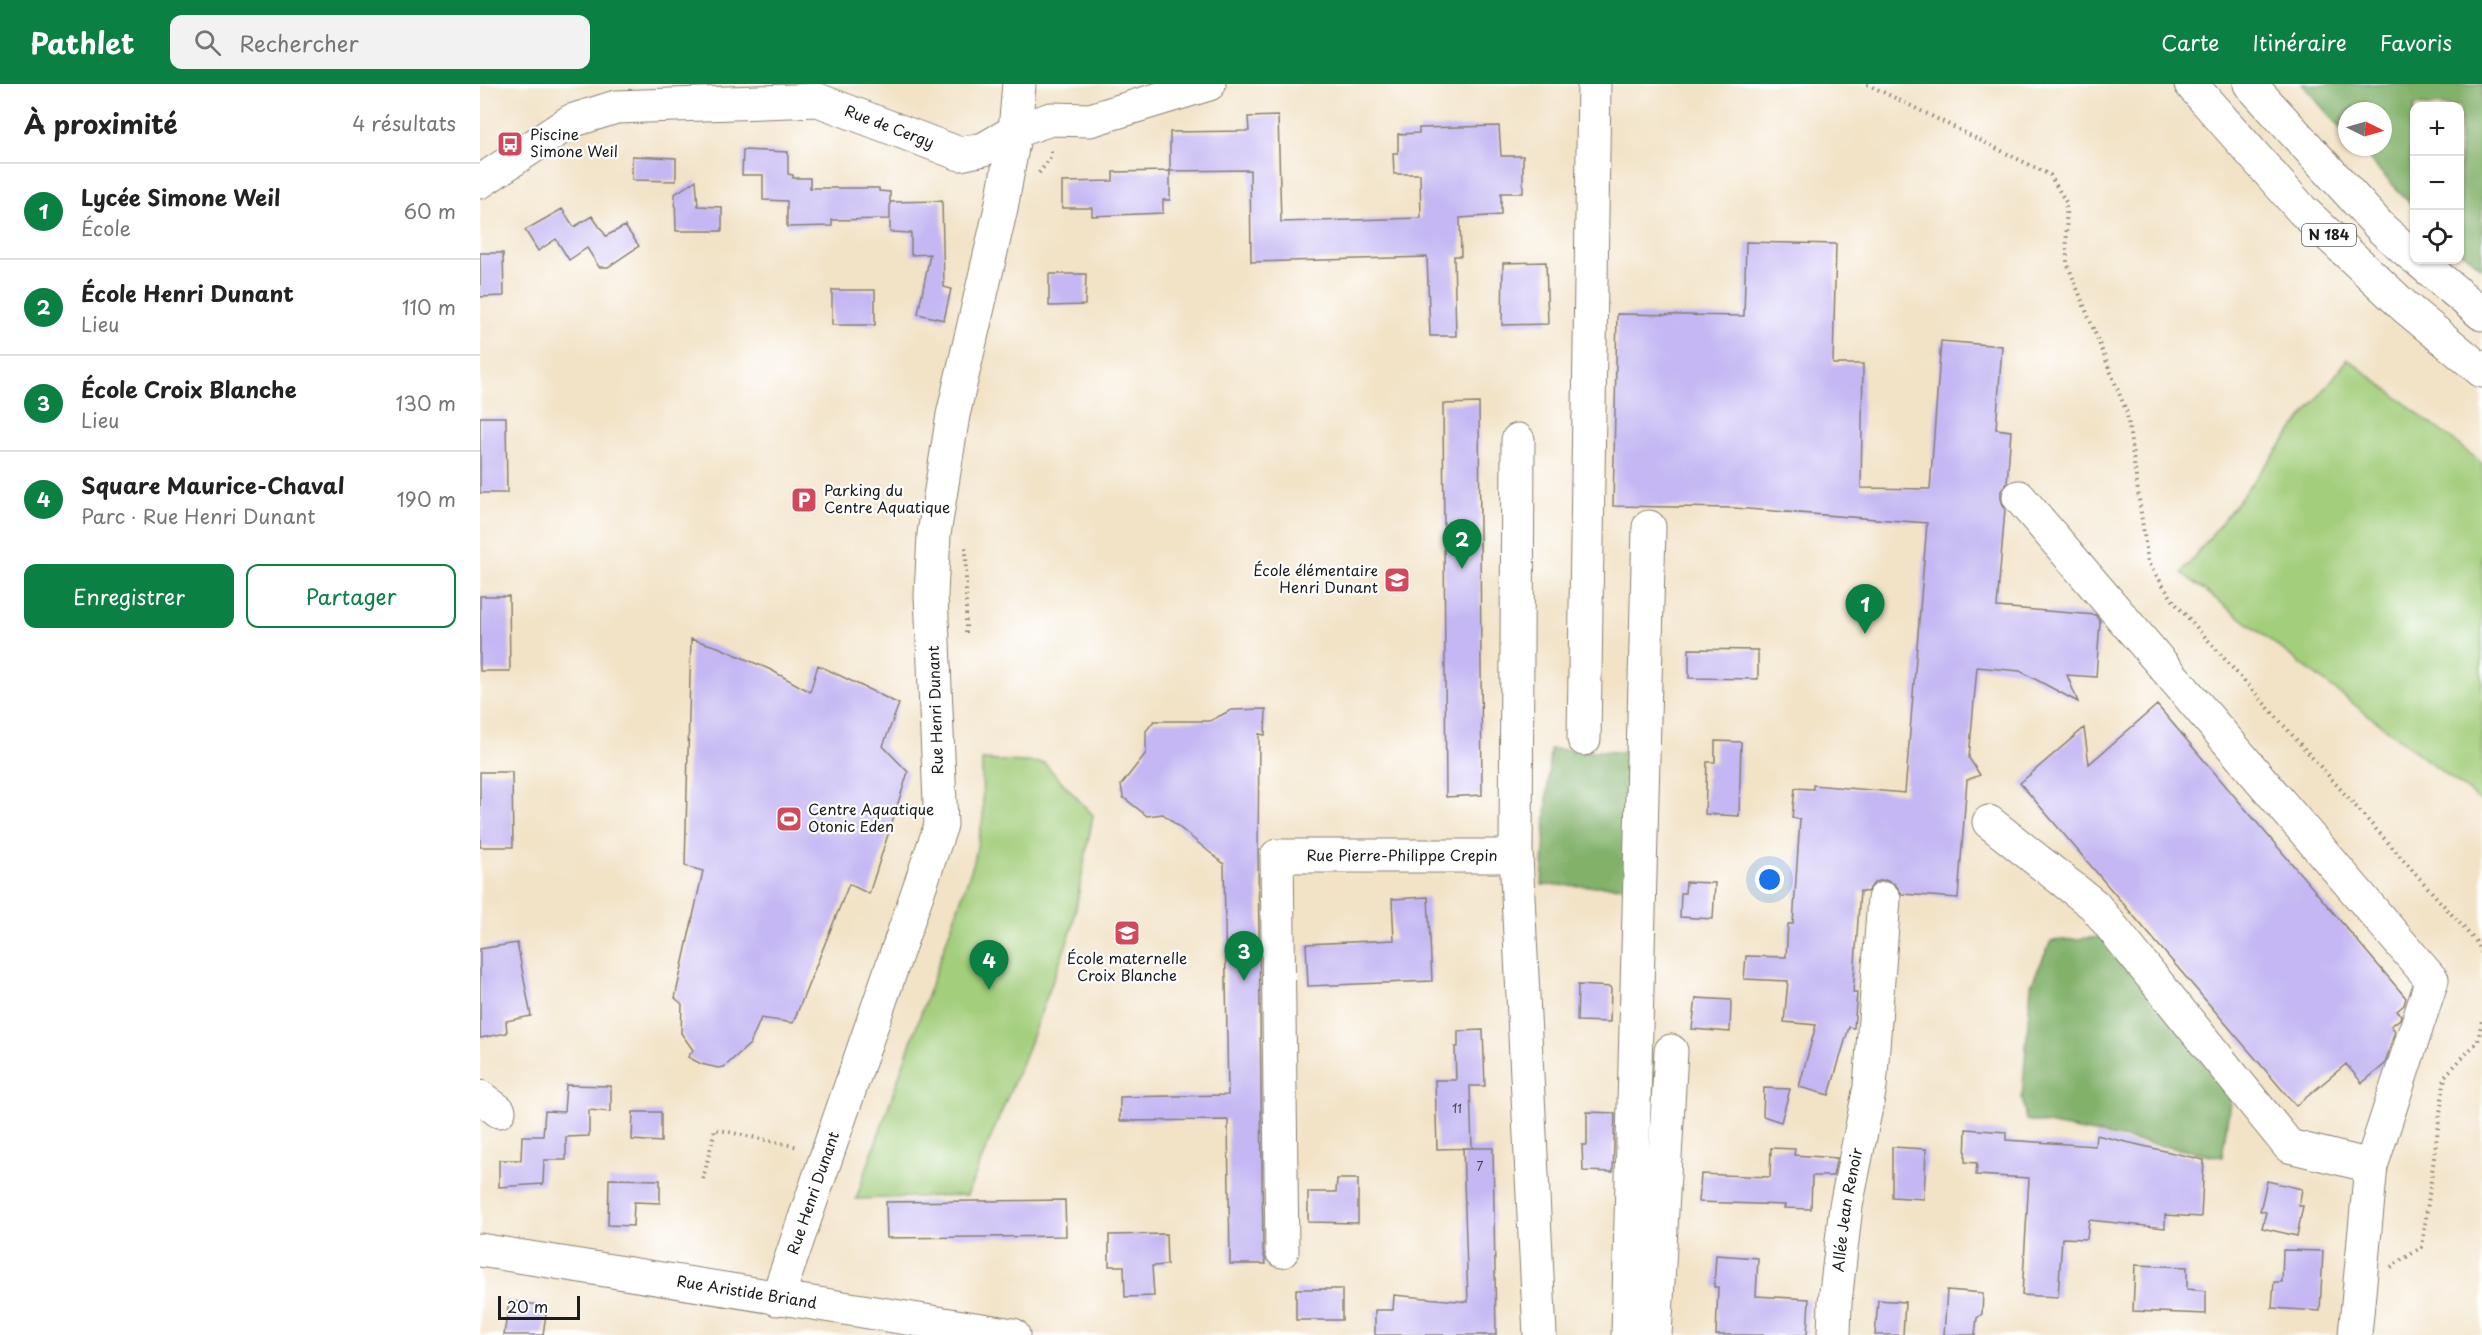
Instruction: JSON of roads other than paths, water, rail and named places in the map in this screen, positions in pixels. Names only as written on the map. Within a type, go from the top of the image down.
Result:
[{"type":"street","points":[[1015,131],[1019,84]]},
{"type":"street","points":[[1001,208],[992,191],[960,154],[984,149],[1015,131],[1051,119],[1090,120],[1209,84]]},
{"type":"street","points":[[1584,739],[1594,84]]},
{"type":"street","name":"N 184","points":[[2191,84],[2302,210],[2405,307],[2482,371]]},
{"type":"street","name":"N 184","points":[[2250,84],[2383,230],[2410,253]]},
{"type":"street","name":"Rue de Cergy","points":[[480,183],[571,121],[616,107],[818,100],[960,154]]},
{"type":"street","name":"Rue Henri Dunant","points":[[777,1299],[941,825],[931,595],[934,534],[949,433],[1001,208],[1015,131]]},
{"type":"street","name":"N 184","points":[[2423,264],[2482,314]]},
{"type":"street","points":[[1516,856],[1518,440]]},
{"type":"street","points":[[2019,497],[2432,980],[2371,1166],[2355,1335]]},
{"type":"street","points":[[1628,1335],[1649,527]]},
{"type":"street","points":[[1989,822],[2094,905],[2289,1146],[2371,1166]]},
{"type":"street","name":"Rue Pierre-Philippe Crepin","points":[[1282,1251],[1277,856],[1516,856],[1540,1335]]},
{"type":"street","name":"Allée Jean Renoir","points":[[1834,1335],[1835,1302],[1846,1206],[1870,1087],[1884,899]]},
{"type":"street","points":[[1655,1335],[1671,1051]]},
{"type":"street","name":"Rue Aristide Briand","points":[[480,1250],[1012,1335]]},
{"type":"place","name":"Piscine Simone Weil","points":[[510,144]]},
{"type":"place","name":"Parking du Centre Aquatique","points":[[804,500]]},
{"type":"place","name":"École Henri Dunant","points":[[1462,569]]},
{"type":"place","name":"École élémentaire Henri Dunant","points":[[1397,580]]},
{"type":"place","name":"Lycée Simone Weil","points":[[1865,634]]},
{"type":"place","name":"Centre Aquatique Otonic Eden","points":[[789,819]]},
{"type":"place","name":"École maternelle Croix Blanche","points":[[1127,933]]},
{"type":"place","name":"École Croix Blanche","points":[[1244,981]]},
{"type":"place","name":"Square Maurice-Chaval","points":[[989,990]]}]
